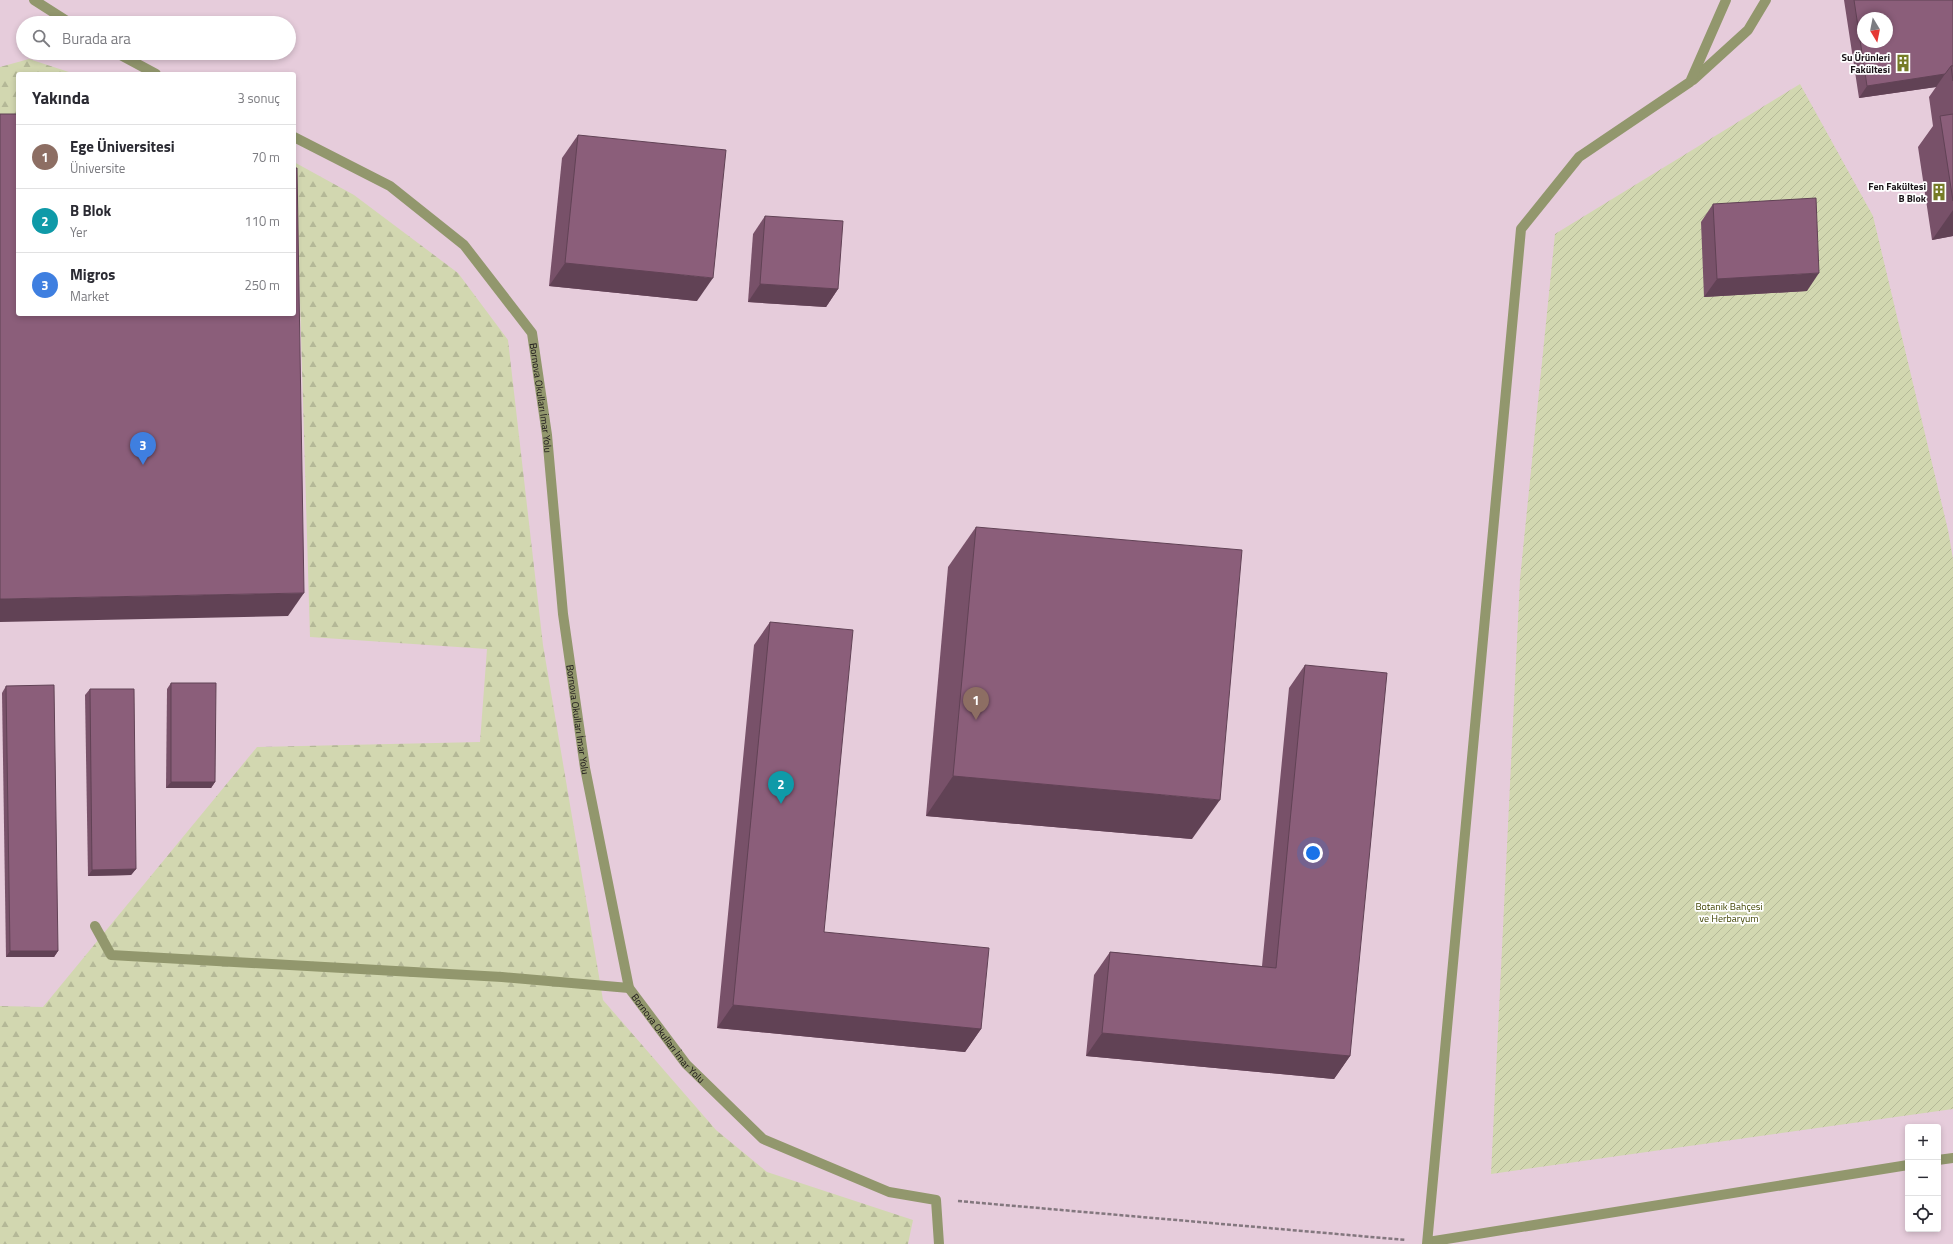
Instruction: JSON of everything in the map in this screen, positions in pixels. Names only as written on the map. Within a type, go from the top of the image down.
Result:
[{"type":"street","points":[[34,0],[59,16]]},
{"type":"street","points":[[1690,82],[1726,0]]},
{"type":"street","points":[[1766,0],[1748,30],[1690,82],[1579,157],[1520,229],[1428,1243],[1905,1165]]},
{"type":"street","points":[[130,60],[152,72]]},
{"type":"street","name":"Bornova Okulları İmar Yolu","points":[[296,138],[390,186],[464,245],[532,333],[547,435],[563,614],[583,752],[629,988],[686,1064],[763,1139],[889,1192],[936,1200]]},
{"type":"street","points":[[95,926],[111,955],[502,977],[629,988]]},
{"type":"street","points":[[1941,1160],[1953,1158]]},
{"type":"street","points":[[936,1200],[939,1244]]},
{"type":"path","points":[[936,1200],[980,1202],[1428,1243]]},
{"type":"shaded area","points":[[0,0],[1953,0],[1953,1244],[0,1244]]},
{"type":"green space","points":[[25,60],[32,60],[69,72],[16,72],[16,130],[0,131],[0,67]]},
{"type":"green space","name":"Botanik Bahçesi ve Herbaryum","points":[[1800,84],[1873,216],[1948,530],[1953,559],[1953,1109],[1491,1174],[1520,579],[1555,234]]},
{"type":"green space","points":[[296,163],[354,195],[458,273],[508,340],[543,645],[603,1000],[716,1130],[767,1172],[913,1220],[908,1244],[0,1244],[0,1006],[43,1007],[257,747],[480,742],[487,649],[310,637]]},
{"type":"building","name":"Su Ürünleri Fakültesi","points":[[1854,0],[1953,0],[1953,66],[1951,66],[1945,74],[1867,86],[1861,48],[1893,48],[1893,12],[1857,12],[1857,20]]},
{"type":"building","points":[[1951,66],[1953,66],[1953,81]]},
{"type":"building","points":[[0,114],[16,114],[16,316],[296,316],[297,168],[304,593],[0,599]]},
{"type":"building","points":[[1953,114],[1953,201],[1940,116]]},
{"type":"building","points":[[578,135],[726,150],[713,278],[565,263]]},
{"type":"building","points":[[1816,198],[1819,273],[1717,279],[1713,204]]},
{"type":"building","points":[[765,216],[843,221],[838,289],[760,284]]},
{"type":"building","points":[[976,527],[1242,550],[1220,800],[953,776]]},
{"type":"building","points":[[770,622],[853,630],[824,932],[989,948],[981,1029],[733,1005]]},
{"type":"building","points":[[1305,665],[1387,673],[1350,1056],[1102,1033],[1110,952],[1276,968]]},
{"type":"building","points":[[171,683],[216,683],[215,782],[171,782]]},
{"type":"building","points":[[54,685],[58,951],[10,951],[6,686]]},
{"type":"building","points":[[90,689],[134,689],[136,869],[92,870]]},
{"type":"place","name":"Su Ürünleri Fakültesi","points":[[1903,63]]},
{"type":"place","name":"Fen Fakültesi B Blok","points":[[1939,192]]},
{"type":"place","name":"Migros","points":[[143,465]]},
{"type":"place","name":"Ege Üniversitesi","points":[[976,720]]},
{"type":"place","name":"B Blok","points":[[781,804]]}]
